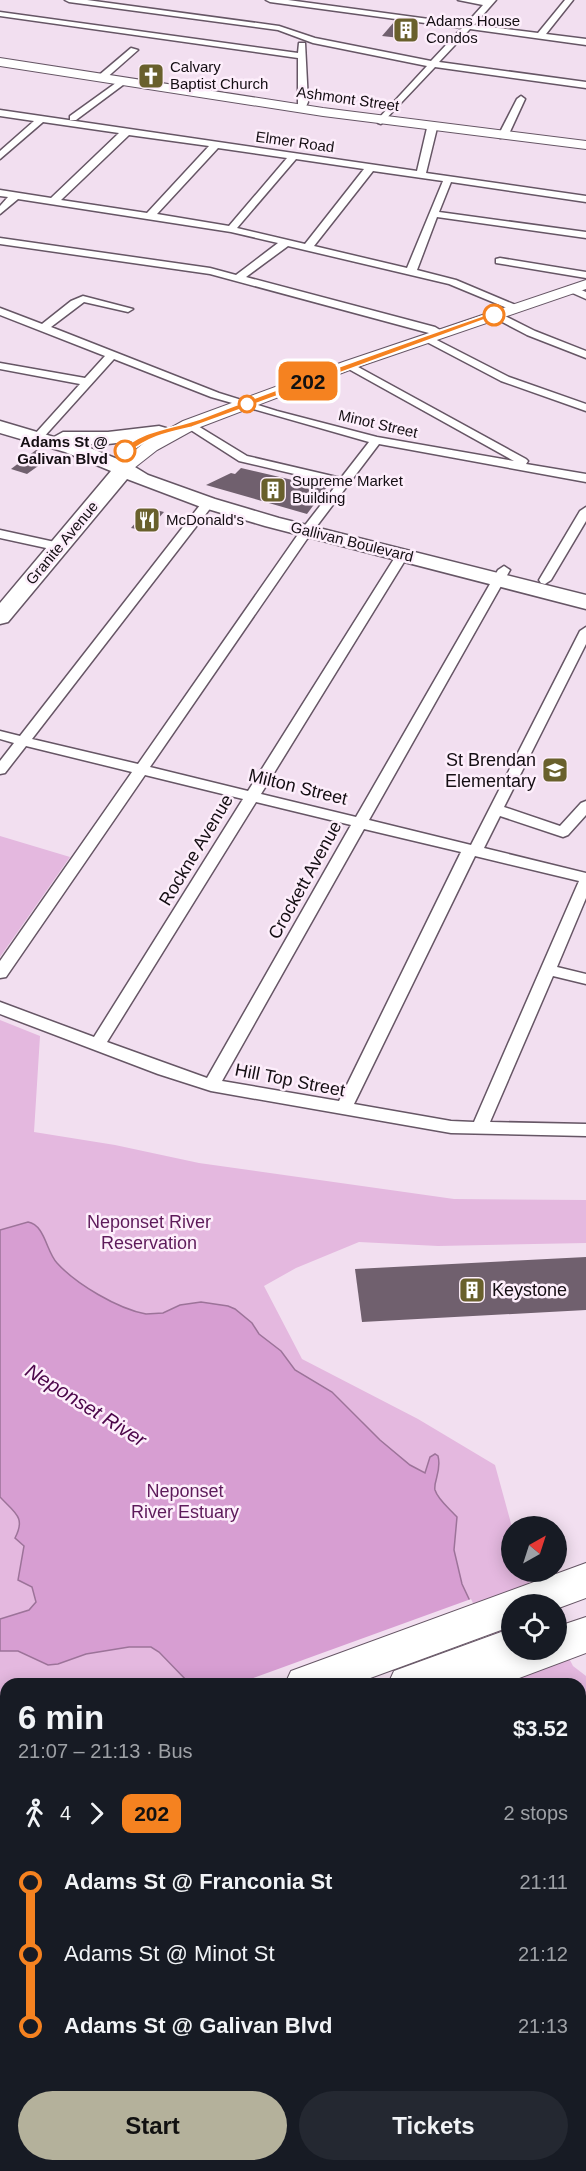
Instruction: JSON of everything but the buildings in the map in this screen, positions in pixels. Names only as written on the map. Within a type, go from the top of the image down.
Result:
[{"type":"highway","name":"Gallivan Boulevard","points":[[0,427],[38,437],[123,468],[141,479],[208,503],[501,574],[586,602]]},
{"type":"highway","points":[[38,437],[108,438],[159,432]]},
{"type":"highway","name":"Gallivan Boulevard","points":[[123,468],[149,471],[310,527],[403,554],[501,574],[545,580],[586,592]]},
{"type":"highway","name":"Granite Avenue","points":[[0,617],[115,481],[123,468]]},
{"type":"highway","points":[[567,1602],[586,1580]]},
{"type":"highway","points":[[567,1611],[586,1598]]},
{"type":"highway","points":[[329,1678],[501,1636]]},
{"type":"highway","points":[[372,1678],[501,1638]]},
{"type":"highway","points":[[424,1678],[501,1650]]},
{"type":"highway","points":[[464,1678],[501,1654]]},
{"type":"main road","name":"Ashmont Street","points":[[3,64],[381,121],[586,145]]},
{"type":"main road","points":[[123,468],[125,451],[142,438],[189,425],[349,365],[495,314],[581,290]]},
{"type":"main road","points":[[123,468],[151,446],[189,425]]},
{"type":"street","points":[[69,0],[279,28],[302,36],[434,65],[586,85]]},
{"type":"street","points":[[270,0],[586,42]]},
{"type":"street","points":[[462,0],[490,2]]},
{"type":"street","points":[[540,36],[569,0]]},
{"type":"street","points":[[381,121],[470,27],[490,2]]},
{"type":"street","points":[[0,14],[301,56]]},
{"type":"street","points":[[300,109],[304,102],[302,36]]},
{"type":"street","points":[[102,78],[134,50]]},
{"type":"street","points":[[73,118],[123,82]]},
{"type":"street","points":[[503,136],[521,99]]},
{"type":"street","name":"Elmer Road","points":[[0,113],[586,199]]},
{"type":"street","points":[[0,156],[41,119]]},
{"type":"street","points":[[422,175],[432,128]]},
{"type":"street","points":[[54,201],[126,132]]},
{"type":"street","points":[[150,216],[215,146]]},
{"type":"street","points":[[231,229],[293,157]]},
{"type":"street","points":[[308,247],[370,168]]},
{"type":"street","points":[[411,272],[417,252],[448,179]]},
{"type":"street","points":[[0,193],[231,229],[452,282],[514,308]]},
{"type":"street","points":[[0,211],[16,195]]},
{"type":"street","points":[[434,214],[586,235]]},
{"type":"street","points":[[0,241],[186,267],[238,278],[434,336],[489,371],[586,408]]},
{"type":"street","points":[[238,278],[286,242]]},
{"type":"street","points":[[500,261],[586,274]]},
{"type":"street","points":[[43,328],[83,299],[128,309]]},
{"type":"street","name":"Minot Street","points":[[0,311],[215,395],[245,404],[376,440],[586,478]]},
{"type":"street","points":[[495,314],[531,333],[586,355]]},
{"type":"street","points":[[38,437],[113,354]]},
{"type":"street","points":[[349,365],[401,392],[468,434],[542,470]]},
{"type":"street","points":[[0,366],[87,382]]},
{"type":"street","points":[[189,425],[243,459],[344,482]]},
{"type":"street","points":[[0,973],[310,527],[376,440]]},
{"type":"street","points":[[0,770],[208,503]]},
{"type":"street","points":[[545,580],[586,511]]},
{"type":"street","points":[[0,534],[60,547]]},
{"type":"street","name":"Rockne Avenue","points":[[98,1044],[403,554]]},
{"type":"street","name":"Crockett Avenue","points":[[211,1085],[501,574]]},
{"type":"street","points":[[343,1109],[473,850],[498,810],[586,631]]},
{"type":"street","name":"Milton Street","points":[[0,735],[473,850],[586,880]]},
{"type":"street","points":[[498,810],[563,832],[586,806]]},
{"type":"street","points":[[479,1129],[586,880]]},
{"type":"street","points":[[549,970],[586,979]]},
{"type":"street","name":"Hill Top Street","points":[[0,1008],[211,1085],[430,1124],[479,1129],[586,1130]]},
{"type":"green space","points":[[0,836],[70,857],[0,957]]},
{"type":"green space","name":"Neponset River Estuary","points":[[0,1020],[40,1036],[34,1132],[115,1145],[199,1163],[454,1199],[586,1200],[586,1243],[438,1246],[359,1242],[296,1268],[264,1286],[302,1359],[418,1419],[495,1465],[509,1516],[501,1516],[501,1582],[529,1582],[535,1594],[501,1594],[501,1660],[567,1660],[567,1654],[573,1666],[586,1678],[0,1678]]},
{"type":"water","name":"Neponset River Estuary","points":[[28,1222],[34,1224],[42,1233],[53,1258],[65,1271],[98,1294],[123,1307],[146,1314],[163,1313],[180,1305],[201,1302],[235,1309],[252,1323],[259,1334],[281,1351],[295,1370],[332,1392],[380,1440],[410,1465],[425,1473],[430,1457],[435,1454],[438,1456],[439,1467],[435,1490],[441,1501],[457,1517],[454,1550],[462,1584],[506,1678],[184,1678],[159,1652],[151,1647],[129,1647],[86,1654],[58,1664],[48,1665],[18,1651],[0,1651],[0,1619],[29,1610],[36,1602],[32,1587],[18,1580],[24,1546],[15,1538],[19,1520],[14,1511],[0,1497],[0,1230]]},
{"type":"pier","points":[[471,1599],[509,1678],[254,1678]]},
{"type":"bus line","name":"202","points":[[125,451],[142,438],[189,425],[349,365],[494,315]]},
{"type":"place","name":"Adams House Condos","points":[[406,30]]},
{"type":"place","name":"Calvary Baptist Church","points":[[151,76]]},
{"type":"place","name":"Adams St @ Galivan Blvd","points":[[125,451]]},
{"type":"place","name":"Supreme Market Building","points":[[273,490]]},
{"type":"place","name":"McDonald's","points":[[147,520]]},
{"type":"place","name":"St Brendan Elementary","points":[[555,770]]},
{"type":"place","name":"Keystone","points":[[472,1290]]},
{"type":"park label","name":"Neponset River Reservation","points":[[149,1232]]},
{"type":"water label","name":"Neponset River","points":[[86,1405]]}]
